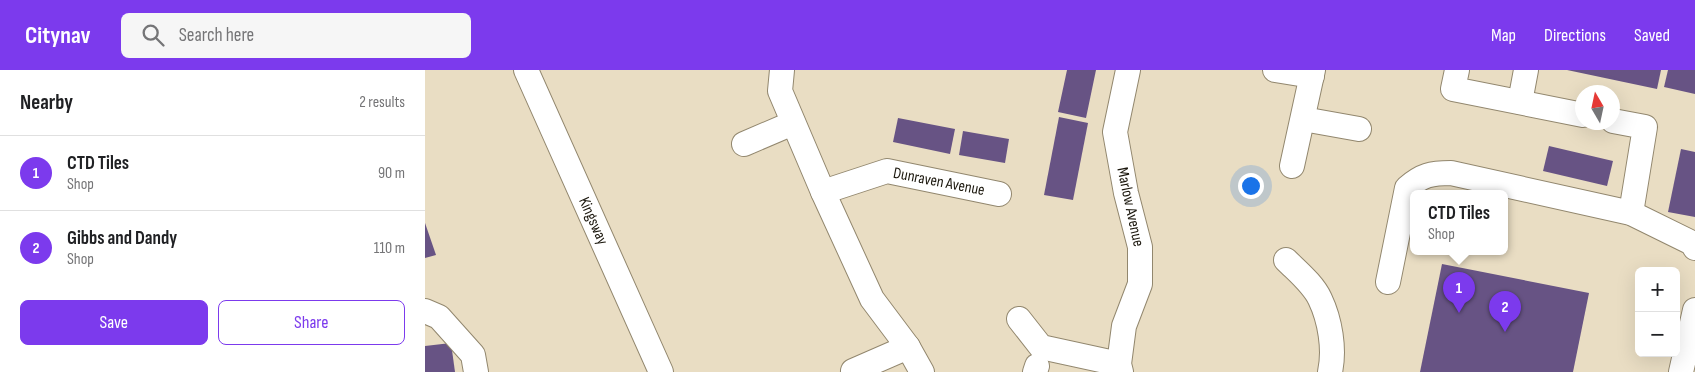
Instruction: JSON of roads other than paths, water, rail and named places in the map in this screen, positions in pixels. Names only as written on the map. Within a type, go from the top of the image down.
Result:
[{"type":"street","name":"Kingsway","points":[[526,70],[661,372]]},
{"type":"street","points":[[783,70],[780,91],[823,192],[872,299],[908,347],[922,372]]},
{"type":"street","name":"Marlow Avenue","points":[[1120,368],[1124,326],[1140,284],[1140,247],[1126,193],[1115,132],[1128,70]]},
{"type":"street","points":[[1275,70],[1313,73],[1292,166]]},
{"type":"street","points":[[1457,70],[1453,89],[1575,113]]},
{"type":"street","points":[[1520,102],[1526,70]]},
{"type":"street","points":[[1303,119],[1359,129]]},
{"type":"street","points":[[1620,122],[1645,127],[1631,213]]},
{"type":"street","points":[[744,144],[793,123]]},
{"type":"street","name":"Dunraven Avenue","points":[[823,192],[887,171],[999,194]]},
{"type":"street","points":[[1388,282],[1407,188],[1419,178],[1434,173],[1451,173],[1631,213],[1692,243],[1695,248]]},
{"type":"street","points":[[1286,260],[1305,278],[1320,298],[1328,324],[1332,348],[1330,372]]},
{"type":"street","points":[[1681,372],[1695,310]]},
{"type":"street","points":[[425,311],[439,317],[473,355],[477,372]]},
{"type":"street","points":[[1019,319],[1041,348],[1120,368]]},
{"type":"street","points":[[853,371],[908,347]]},
{"type":"place","name":"CTD Tiles","points":[[1459,313]]},
{"type":"place","name":"Gibbs and Dandy","points":[[1505,332]]}]
